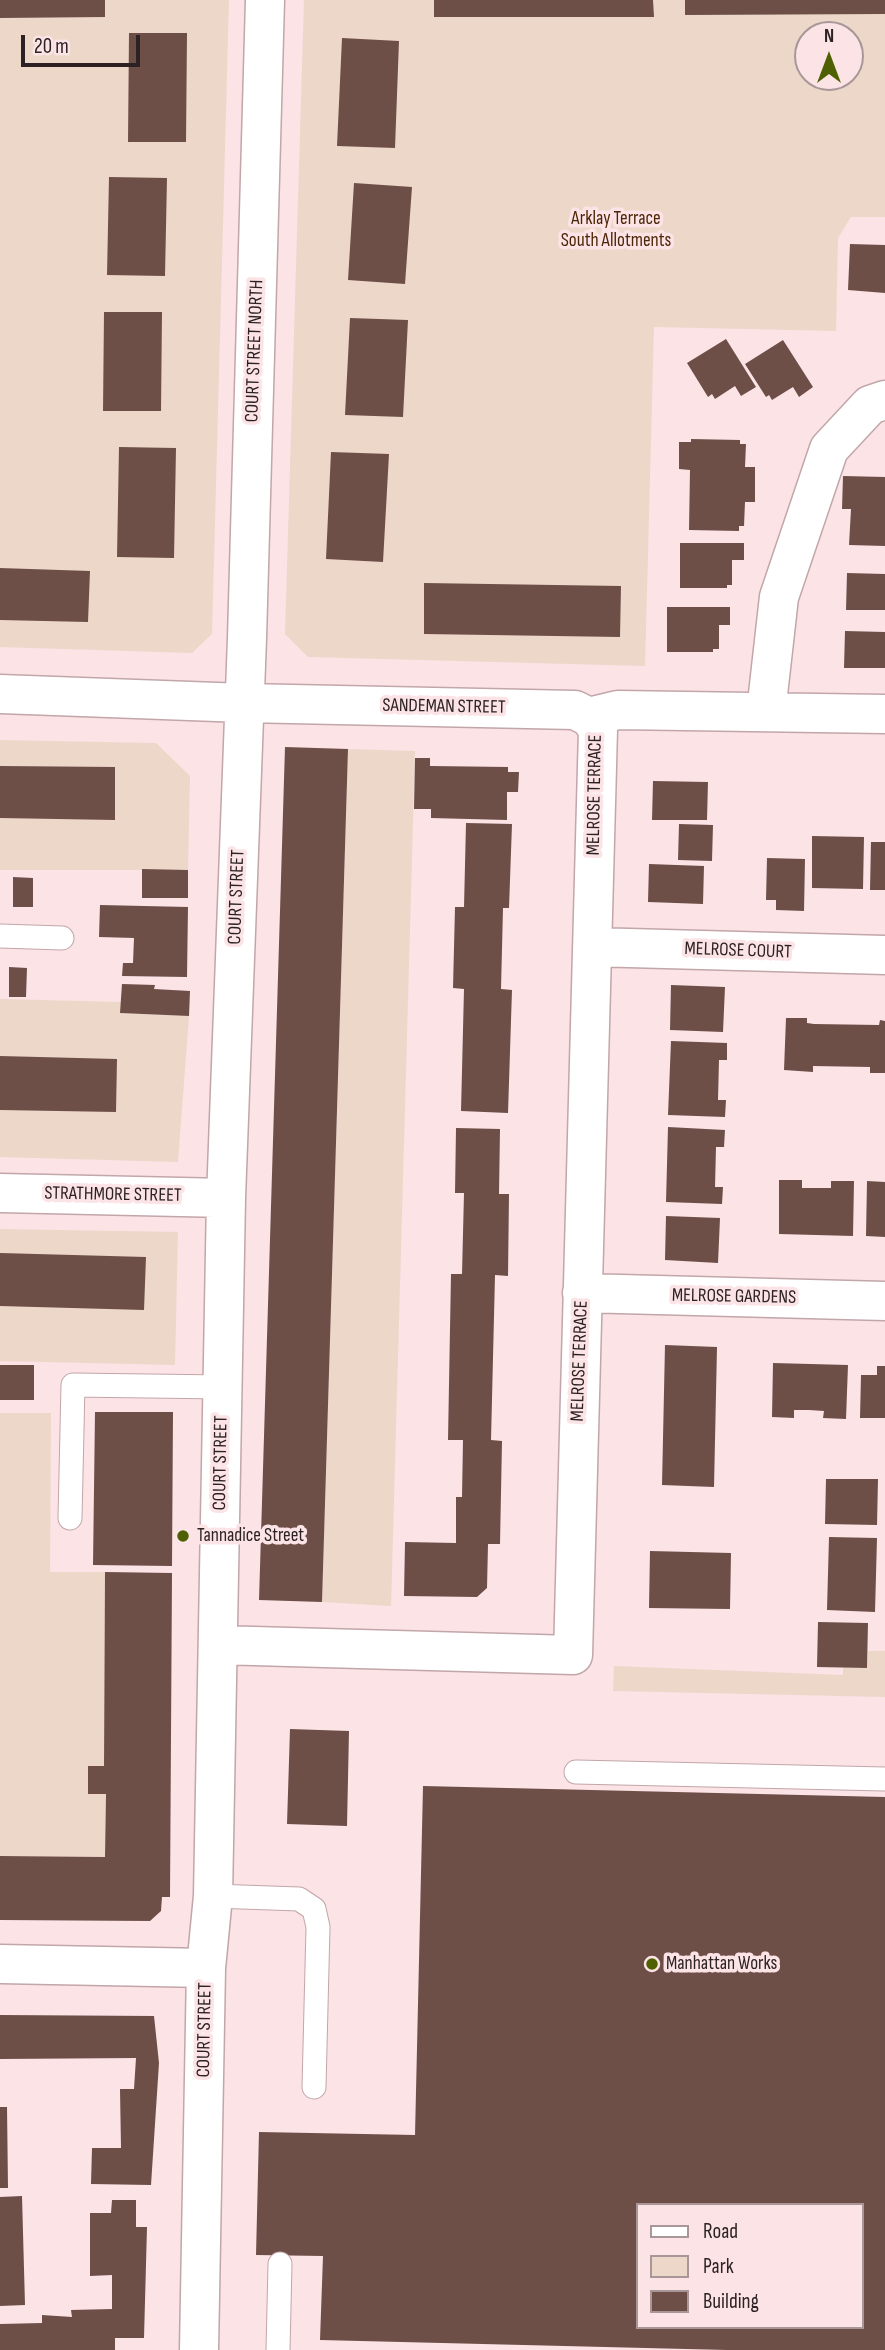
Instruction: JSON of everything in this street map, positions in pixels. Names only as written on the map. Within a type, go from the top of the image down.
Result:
[{"type":"street","name":"COURT STREET NORTH","points":[[244,703],[265,0]]},
{"type":"street","points":[[766,712],[779,597],[829,449],[870,405],[885,400]]},
{"type":"street","name":"SANDEMAN STREET","points":[[0,694],[244,703],[575,710],[589,717],[618,710],[885,714]]},
{"type":"street","name":"COURT STREET","points":[[199,2350],[206,1968],[213,1896],[226,1198],[244,703]]},
{"type":"street","name":"MELROSE TERRACE","points":[[218,1645],[573,1655],[598,729],[589,717]]},
{"type":"street","name":"MELROSE COURT","points":[[592,947],[885,955]]},
{"type":"street","name":"STRATHMORE STREET","points":[[0,1193],[226,1198]]},
{"type":"street","name":"MELROSE GARDENS","points":[[582,1293],[885,1301]]},
{"type":"street","points":[[0,1964],[206,1968]]},
{"type":"lane","points":[[0,936],[62,938]]},
{"type":"lane","points":[[70,1518],[73,1385],[223,1387]]},
{"type":"lane","points":[[576,1772],[885,1779]]},
{"type":"lane","points":[[213,1896],[299,1899],[314,1909],[318,1927],[314,2087]]},
{"type":"lane","points":[[278,2350],[280,2264]]},
{"type":"green space","points":[[0,0],[229,0],[212,634],[192,653],[0,647]]},
{"type":"green space","name":"Arklay Terrace South Allotments","points":[[304,0],[885,0],[885,217],[851,217],[838,238],[836,331],[654,327],[645,666],[308,657],[285,634]]},
{"type":"green space","points":[[0,740],[156,743],[190,776],[188,870],[0,870]]},
{"type":"green space","points":[[348,749],[415,751],[391,1606],[322,1602]]},
{"type":"green space","points":[[0,999],[121,1002],[121,1013],[189,1016],[178,1162],[0,1157]]},
{"type":"green space","points":[[0,1229],[178,1232],[175,1365],[0,1361]]},
{"type":"green space","points":[[0,1413],[51,1413],[50,1572],[105,1572],[104,1766],[88,1767],[88,1794],[106,1794],[105,1857],[0,1856]]},
{"type":"green space","points":[[868,1651],[885,1651],[885,1697],[613,1691],[614,1666],[843,1675],[843,1667],[867,1668]]},
{"type":"building","points":[[0,0],[105,0],[105,17],[0,18]]},
{"type":"building","points":[[434,0],[653,0],[654,17],[434,17]]},
{"type":"building","points":[[685,0],[885,0],[885,14],[685,15]]},
{"type":"building","points":[[129,33],[187,33],[186,142],[128,142]]},
{"type":"building","points":[[342,38],[399,41],[395,148],[337,146]]},
{"type":"building","points":[[109,177],[167,178],[165,276],[107,275]]},
{"type":"building","points":[[354,183],[412,187],[405,284],[348,280]]},
{"type":"building","points":[[850,244],[885,245],[885,293],[848,290]]},
{"type":"building","points":[[104,312],[162,312],[161,411],[103,411]]},
{"type":"building","points":[[350,318],[408,320],[403,417],[345,415]]},
{"type":"building","points":[[726,339],[756,387],[741,396],[735,386],[715,399],[712,394],[708,397],[687,363]]},
{"type":"building","points":[[783,340],[813,387],[799,397],[793,387],[772,400],[769,395],[766,397],[745,364]]},
{"type":"building","points":[[691,439],[740,440],[740,444],[746,444],[745,467],[755,467],[755,502],[745,502],[744,526],[739,526],[739,531],[689,530],[690,470],[679,469],[679,442],[691,442]]},
{"type":"building","points":[[119,447],[176,448],[174,558],[117,557]]},
{"type":"building","points":[[331,452],[389,454],[383,562],[326,559]]},
{"type":"building","points":[[843,476],[885,477],[885,546],[849,545],[851,509],[842,509]]},
{"type":"building","points":[[680,543],[744,543],[744,560],[732,560],[732,585],[727,585],[727,588],[680,588]]},
{"type":"building","points":[[0,568],[90,571],[88,622],[0,620]]},
{"type":"building","points":[[847,573],[885,574],[885,610],[846,610]]},
{"type":"building","points":[[424,583],[621,586],[620,637],[424,634]]},
{"type":"building","points":[[667,607],[730,607],[730,625],[719,625],[719,649],[713,649],[713,652],[667,652]]},
{"type":"building","points":[[845,631],[885,632],[885,668],[844,668]]},
{"type":"building","points":[[285,747],[348,749],[322,1602],[259,1600]]},
{"type":"building","points":[[415,758],[430,758],[430,766],[508,767],[508,772],[519,772],[518,792],[507,792],[507,820],[431,818],[431,809],[414,809]]},
{"type":"building","points":[[0,766],[115,767],[115,820],[0,818]]},
{"type":"building","points":[[653,781],[708,782],[707,820],[652,820]]},
{"type":"building","points":[[466,823],[512,824],[509,908],[503,908],[501,989],[512,990],[508,1113],[461,1111],[464,989],[453,988],[455,907],[464,907]]},
{"type":"building","points":[[679,824],[713,825],[712,861],[678,860]]},
{"type":"building","points":[[812,836],[864,837],[863,889],[812,888]]},
{"type":"building","points":[[871,842],[885,842],[885,890],[870,890]]},
{"type":"building","points":[[767,858],[805,859],[804,911],[776,910],[776,900],[766,900]]},
{"type":"building","points":[[649,864],[704,866],[703,904],[648,902]]},
{"type":"building","points":[[142,869],[188,870],[188,898],[142,898]]},
{"type":"building","points":[[13,877],[33,878],[33,907],[13,907]]},
{"type":"building","points":[[100,905],[188,907],[187,977],[122,976],[123,963],[133,963],[134,938],[99,937]]},
{"type":"building","points":[[9,967],[27,968],[26,997],[9,997]]},
{"type":"building","points":[[122,984],[155,985],[154,989],[190,991],[189,1016],[120,1013]]},
{"type":"building","points":[[671,985],[725,987],[723,1032],[670,1030]]},
{"type":"building","points":[[786,1018],[807,1018],[807,1023],[814,1024],[879,1025],[880,1020],[885,1021],[885,1073],[870,1073],[870,1067],[813,1066],[813,1072],[784,1070]]},
{"type":"building","points":[[671,1041],[727,1043],[727,1060],[719,1060],[718,1100],[726,1100],[725,1117],[668,1115]]},
{"type":"building","points":[[0,1056],[117,1059],[116,1112],[0,1110]]},
{"type":"building","points":[[668,1127],[725,1130],[724,1147],[716,1147],[715,1187],[723,1187],[722,1204],[666,1202]]},
{"type":"building","points":[[456,1128],[500,1129],[499,1194],[509,1194],[508,1276],[495,1275],[491,1440],[502,1441],[500,1544],[488,1544],[487,1588],[477,1597],[404,1596],[405,1542],[456,1543],[456,1497],[462,1497],[463,1440],[448,1440],[451,1274],[462,1274],[464,1193],[455,1193]]},
{"type":"building","points":[[779,1180],[802,1180],[802,1188],[831,1188],[831,1181],[854,1181],[853,1236],[779,1234]]},
{"type":"building","points":[[867,1181],[885,1182],[885,1237],[866,1236]]},
{"type":"building","points":[[666,1216],[720,1218],[718,1263],[665,1260]]},
{"type":"building","points":[[0,1253],[146,1257],[144,1310],[0,1306]]},
{"type":"building","points":[[665,1345],[717,1347],[714,1487],[662,1485]]},
{"type":"building","points":[[773,1363],[848,1365],[846,1419],[823,1418],[824,1411],[809,1410],[794,1410],[794,1418],[772,1417]]},
{"type":"building","points":[[0,1365],[34,1365],[34,1400],[0,1400]]},
{"type":"building","points":[[877,1366],[885,1366],[885,1418],[860,1418],[861,1375],[877,1375]]},
{"type":"building","points":[[95,1412],[173,1412],[172,1566],[93,1565]]},
{"type":"building","points":[[826,1479],[878,1479],[877,1525],[825,1524]]},
{"type":"building","points":[[829,1537],[877,1538],[875,1612],[827,1610]]},
{"type":"building","points":[[650,1551],[731,1553],[730,1609],[649,1608]]},
{"type":"building","points":[[105,1572],[172,1573],[170,1897],[162,1897],[161,1911],[150,1921],[0,1920],[0,1856],[105,1857],[106,1794],[88,1794],[88,1766],[104,1766]]},
{"type":"building","points":[[818,1622],[868,1623],[867,1668],[817,1667]]},
{"type":"building","points":[[290,1729],[349,1731],[347,1826],[287,1824]]},
{"type":"building","name":"Manhattan Works","points":[[423,1786],[885,1797],[885,2350],[727,2350],[320,2340],[323,2256],[256,2255],[259,2132],[415,2135]]},
{"type":"building","points":[[0,2015],[154,2016],[159,2063],[151,2185],[91,2184],[92,2148],[121,2148],[120,2089],[134,2089],[136,2058],[0,2059]]},
{"type":"building","points":[[0,2107],[7,2107],[8,2188],[0,2188]]},
{"type":"building","points":[[22,2196],[25,2305],[0,2306],[0,2197]]},
{"type":"building","points":[[112,2200],[136,2200],[136,2227],[147,2227],[144,2338],[115,2338],[115,2350],[0,2350],[0,2324],[42,2323],[42,2315],[72,2317],[71,2310],[112,2309],[112,2275],[90,2276],[90,2213],[111,2213]]},
{"type":"place","name":"Tannadice Street","points":[[183,1536]]},
{"type":"place","name":"Manhattan Works","points":[[652,1964]]}]
